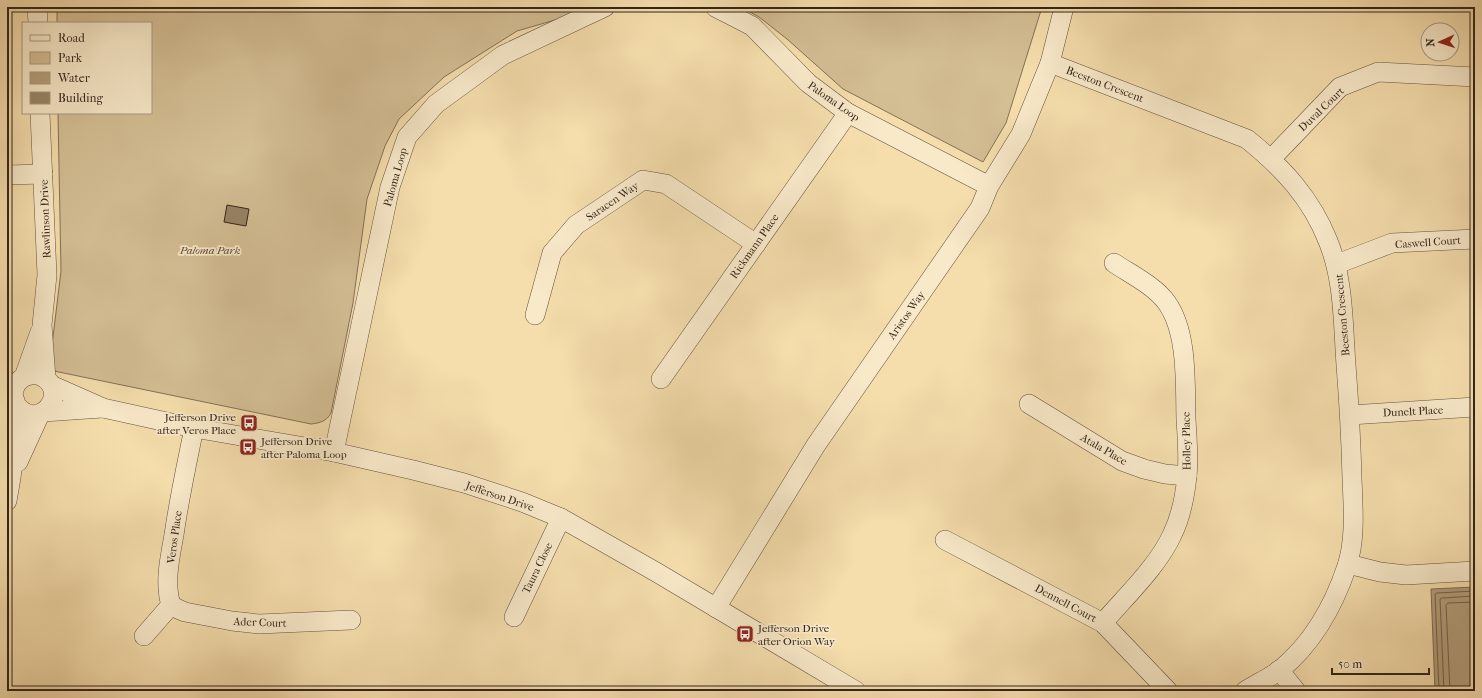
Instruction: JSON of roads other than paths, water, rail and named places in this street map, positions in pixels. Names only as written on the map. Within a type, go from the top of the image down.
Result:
[{"type":"street","points":[[37,7],[38,22]]},
{"type":"street","name":"Paloma Loop","points":[[334,452],[390,187],[407,138],[436,104],[503,55],[604,7]]},
{"type":"street","name":"Paloma Loop","points":[[715,7],[752,26],[808,83],[848,113],[989,186]]},
{"type":"street","name":"Aristos Way","points":[[716,608],[816,445],[980,208],[989,186],[1021,134],[1050,63],[1064,7]]},
{"type":"street","name":"Beeston Crescent","points":[[1050,63],[1247,139],[1271,159],[1292,180],[1311,205],[1328,240],[1337,264],[1350,415],[1353,509],[1352,537],[1348,564],[1337,592],[1322,622],[1310,640],[1280,670],[1245,691]]},
{"type":"street","name":"Duval Court","points":[[1271,159],[1340,87],[1378,72],[1475,77]]},
{"type":"street","name":"Rickmann Place","points":[[661,379],[848,113]]},
{"type":"street","name":"Rawlinson Drive","points":[[12,474],[41,413],[49,407],[53,392],[48,382],[42,325],[47,274],[40,114]]},
{"type":"street","points":[[7,175],[43,174]]},
{"type":"street","name":"Saracen Way","points":[[535,315],[552,253],[576,225],[642,180],[666,184],[756,244]]},
{"type":"street","name":"Caswell Court","points":[[1337,264],[1392,243],[1475,239]]},
{"type":"street","name":"Holley Place","points":[[1103,623],[1152,567],[1172,536],[1182,512],[1187,476],[1185,382],[1182,348],[1177,322],[1167,303],[1155,290],[1114,263]]},
{"type":"street","name":"Rawlinson Drive","points":[[7,502],[12,474],[18,408],[13,397],[14,389],[18,382],[24,377],[42,325]]},
{"type":"street","points":[[24,377],[35,375],[48,382]]},
{"type":"street","name":"Jefferson Drive","points":[[48,382],[103,408],[194,428],[334,452],[464,483],[522,502],[561,518],[856,691]]},
{"type":"street","name":"Atala Place","points":[[1029,404],[1122,461],[1151,471],[1187,476]]},
{"type":"street","name":"Dunelt Place","points":[[1350,415],[1475,407]]},
{"type":"street","points":[[18,408],[28,414],[41,413]]},
{"type":"street","name":"Jefferson Drive","points":[[41,413],[103,408]]},
{"type":"street","name":"Veros Place","points":[[171,605],[168,588],[170,561],[178,505],[194,428]]},
{"type":"street","name":"Taura Close","points":[[514,617],[561,518]]},
{"type":"street","name":"Dennell Court","points":[[945,540],[1103,623],[1168,691]]},
{"type":"street","points":[[1348,564],[1380,572],[1406,575],[1475,571]]},
{"type":"street","points":[[144,636],[171,605]]},
{"type":"street","name":"Ader Court","points":[[171,605],[178,610],[185,612],[232,621],[258,624],[351,620]]},
{"type":"street","points":[[1280,670],[1296,691]]},
{"type":"water","points":[[1475,587],[1475,691],[1435,691],[1431,589]]},
{"type":"place","name":"Jefferson Drive after Veros Place","points":[[249,423]]},
{"type":"place","name":"Jefferson Drive after Paloma Loop","points":[[248,447]]},
{"type":"place","name":"Jefferson Drive after Orion Way","points":[[745,634]]},
{"type":"park label","name":"Paloma Park","points":[[210,250]]}]
